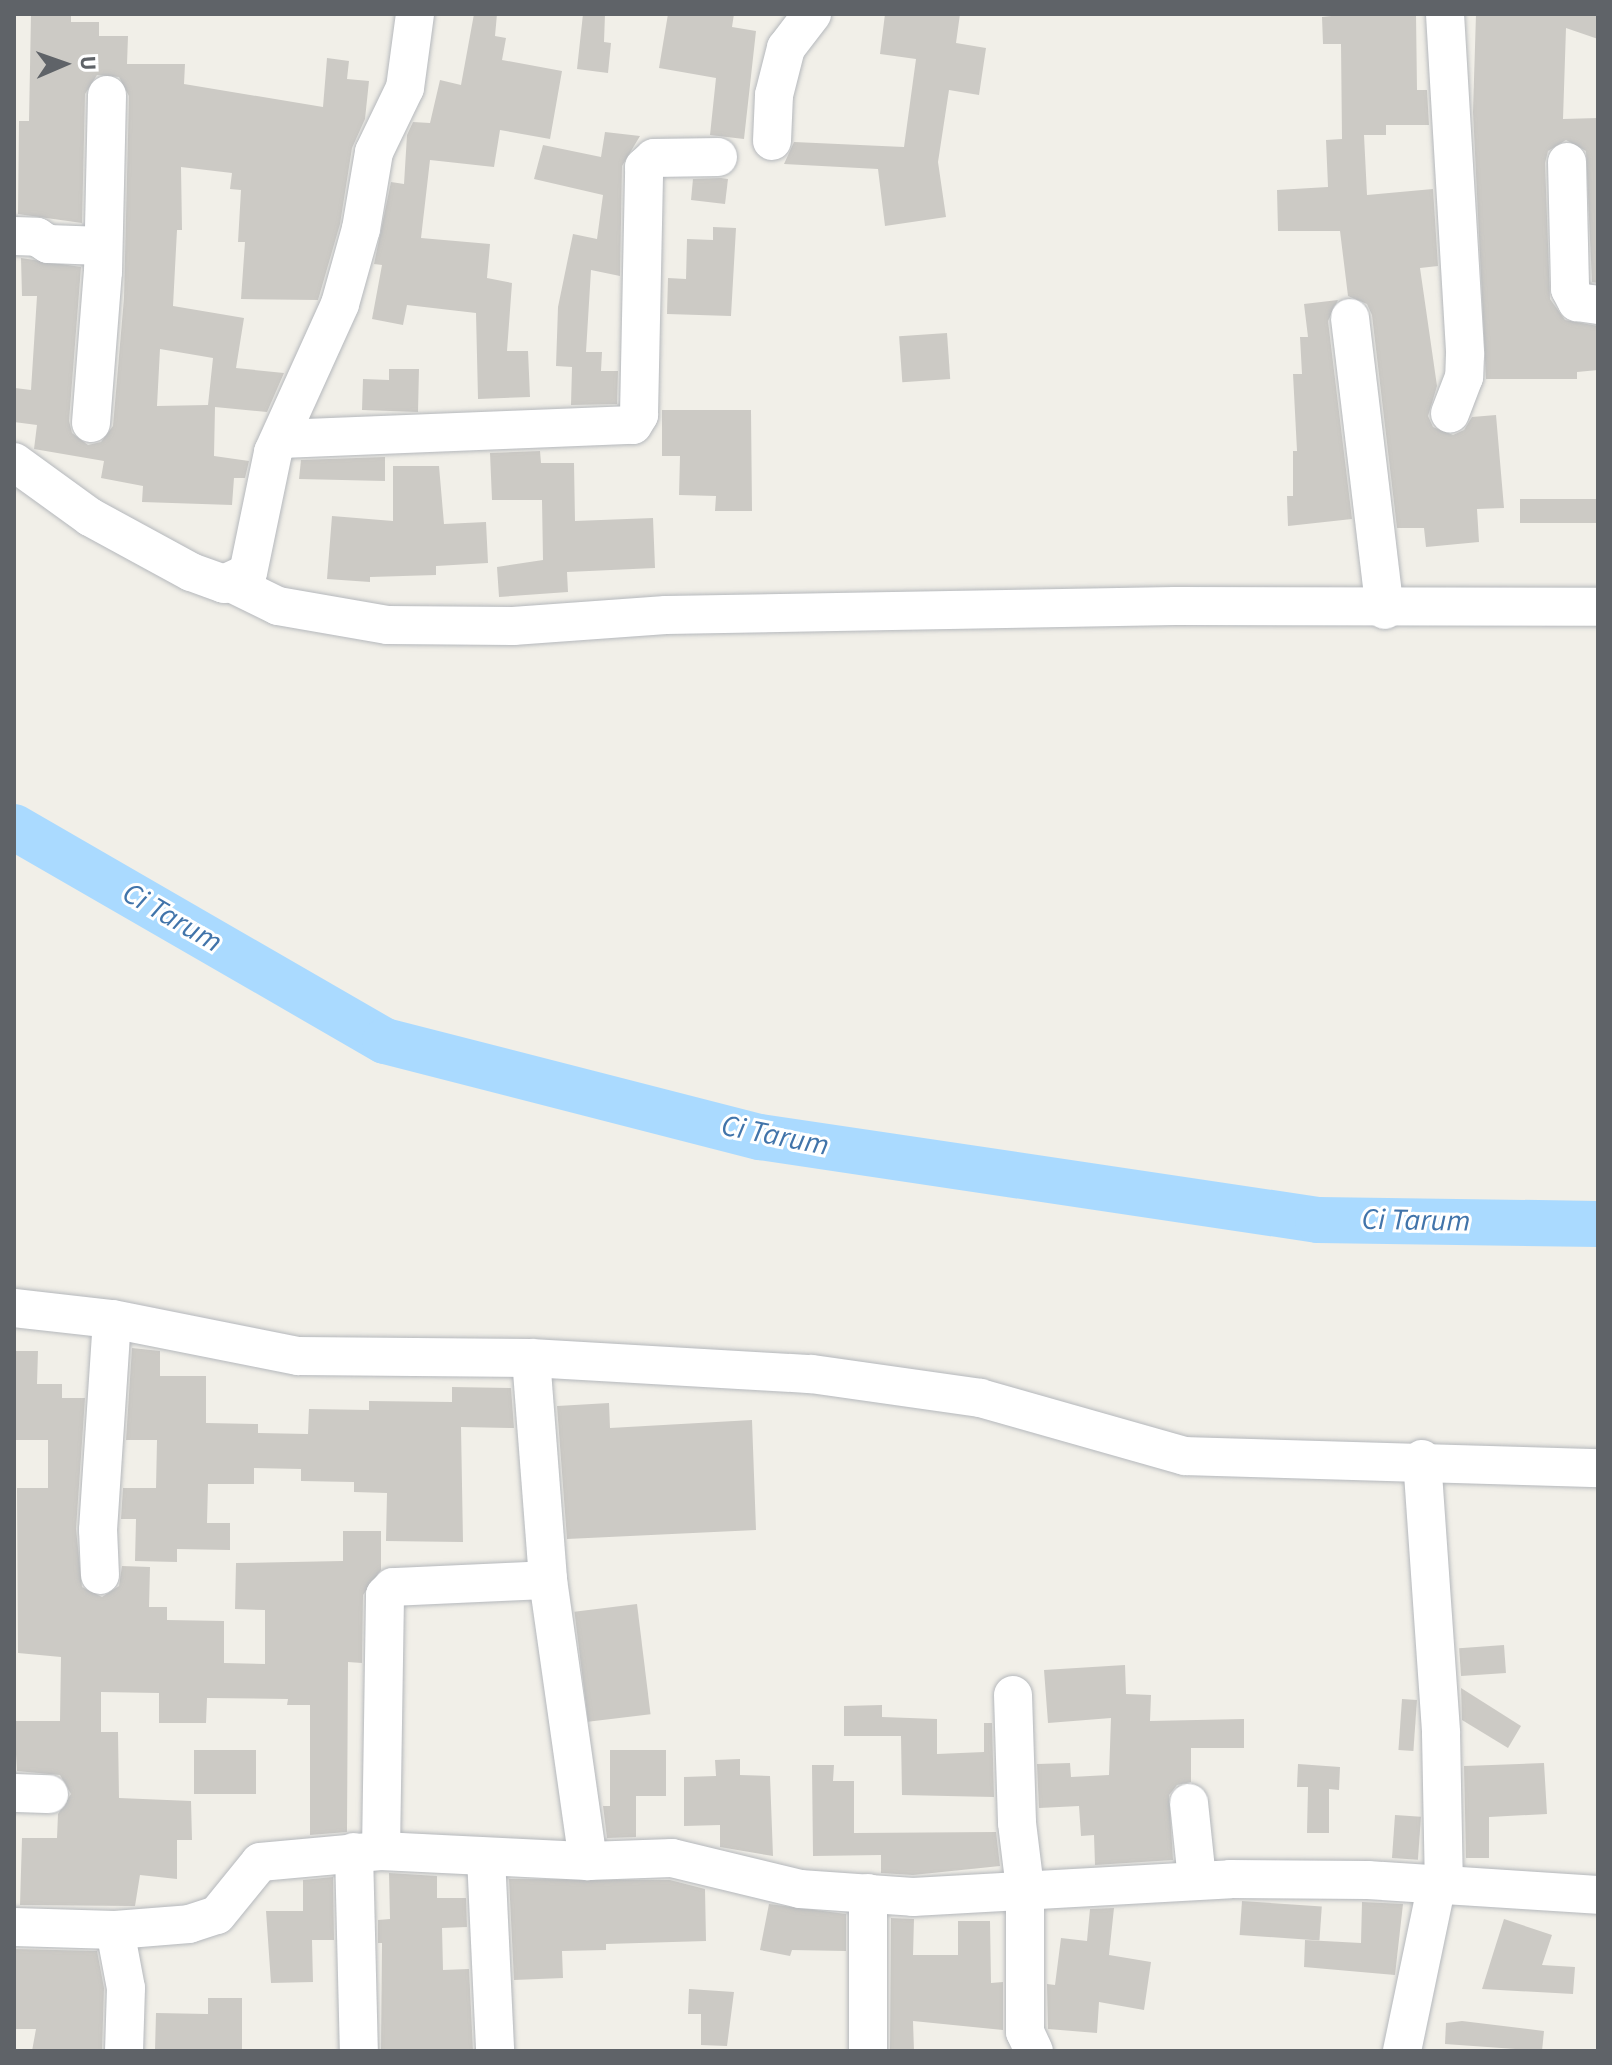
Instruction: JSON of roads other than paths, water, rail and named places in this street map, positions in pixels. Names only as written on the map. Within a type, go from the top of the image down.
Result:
[{"type":"street","points":[[233,584],[250,569],[267,472],[340,304],[361,229],[374,152],[405,88],[415,14]]},
{"type":"street","points":[[772,141],[774,95],[786,48],[812,14]]},
{"type":"street","points":[[1445,14],[1465,354],[1464,377],[1450,413]]},
{"type":"street","points":[[91,423],[103,246],[107,95]]},
{"type":"street","points":[[281,439],[633,425],[639,415],[644,167],[654,158],[718,157]]},
{"type":"street","points":[[1567,162],[1570,289],[1577,302],[1598,305]]},
{"type":"street","points":[[14,236],[37,237],[48,244],[103,246]]},
{"type":"street","points":[[1350,318],[1385,610]]},
{"type":"street","points":[[14,462],[90,517],[191,572],[233,584],[278,606],[387,625],[513,626],[666,615],[1175,606],[1385,610],[1598,607]]},
{"type":"street","points":[[14,1308],[112,1319],[298,1356],[531,1358],[812,1374],[980,1398],[1185,1456],[1422,1459],[1598,1468]]},
{"type":"street","points":[[100,1575],[98,1530],[112,1319]]},
{"type":"street","points":[[531,1358],[548,1580],[588,1861]]},
{"type":"street","points":[[1402,2051],[1440,1883],[1441,1733],[1422,1459]]},
{"type":"street","points":[[359,2051],[367,1851],[385,1595],[393,1587],[548,1580]]},
{"type":"street","points":[[1013,1695],[1017,1823],[1025,1888],[1025,2032],[1034,2051]]},
{"type":"street","points":[[1189,1803],[1197,1879]]},
{"type":"street","points":[[14,1927],[115,1930],[189,1924],[217,1915],[260,1862],[367,1851],[588,1861],[672,1858],[800,1889],[913,1897],[1197,1879],[1440,1883],[1598,1895]]},
{"type":"street","points":[[486,1857],[495,2051]]},
{"type":"street","points":[[868,1893],[868,2051]]},
{"type":"street","points":[[115,1930],[126,1988],[124,2051]]},
{"type":"waterway","name":"Ci Tarum","points":[[14,827],[385,1041],[760,1137],[1318,1220],[1598,1224]]}]
